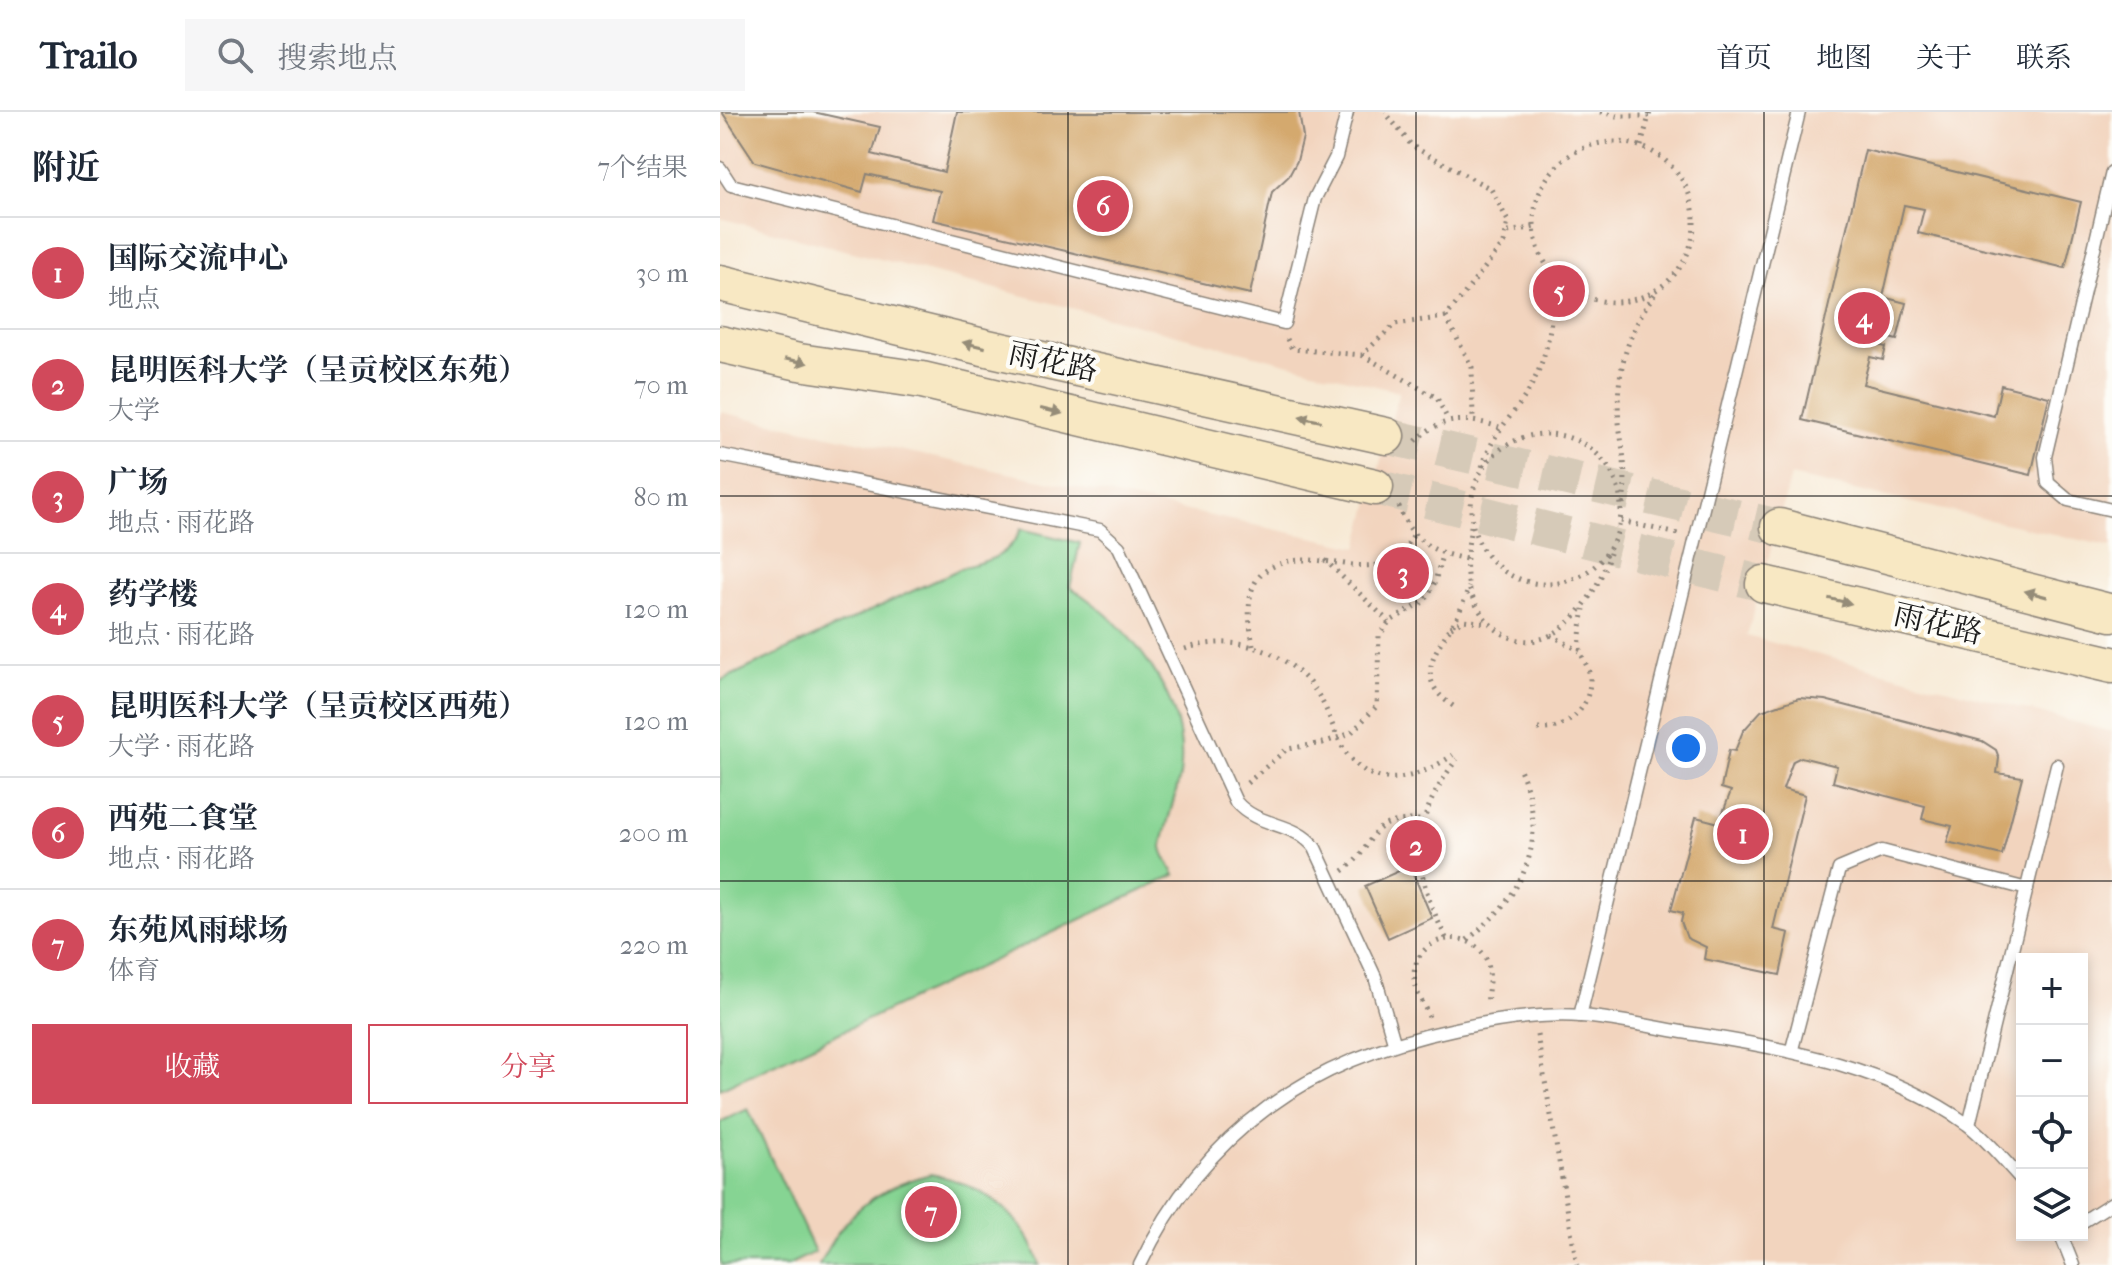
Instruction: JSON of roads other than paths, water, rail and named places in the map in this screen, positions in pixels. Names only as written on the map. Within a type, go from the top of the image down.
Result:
[{"type":"street","name":"雨花路","points":[[720,283],[1397,443]]},
{"type":"street","name":"雨花路","points":[[720,344],[799,362],[922,380],[1386,492]]},
{"type":"street","name":"雨花路","points":[[1779,527],[2112,613]]},
{"type":"street","name":"雨花路","points":[[1764,584],[2112,665]]},
{"type":"lane","points":[[720,168],[731,185],[1284,323],[1315,198],[1336,157],[1347,112]]},
{"type":"lane","points":[[1580,1016],[1799,112]]},
{"type":"lane","points":[[2112,172],[2045,457],[2048,483],[2068,500],[2112,510]]},
{"type":"lane","points":[[720,455],[1100,530],[1119,547],[1236,802],[1254,818],[1304,834],[1329,878],[1375,977],[1394,1042]]},
{"type":"lane","points":[[1969,1125],[2057,765]]},
{"type":"lane","points":[[1792,1049],[1839,869],[1882,851],[2027,889]]},
{"type":"lane","points":[[1140,1265],[1161,1220],[1198,1173],[1253,1116],[1313,1077],[1394,1042],[1491,1021],[1580,1016],[1792,1049],[1925,1098],[1969,1125],[2016,1174]]},
{"type":"lane","points":[[2088,1218],[2112,1203]]},
{"type":"lane","points":[[2063,1241],[2073,1265]]},
{"type":"tunnel","points":[[1386,436],[1779,527]]},
{"type":"tunnel","points":[[1375,487],[1764,584]]},
{"type":"place","name":"西苑二食堂","points":[[1103,206]]},
{"type":"place","name":"昆明医科大学（呈贡校区西苑）","points":[[1559,291]]},
{"type":"place","name":"药学楼","points":[[1864,318]]},
{"type":"place","name":"广场","points":[[1403,573]]},
{"type":"place","name":"国际交流中心","points":[[1743,834]]},
{"type":"place","name":"昆明医科大学（呈贡校区东苑）","points":[[1416,846]]},
{"type":"place","name":"东苑风雨球场","points":[[931,1212]]}]
